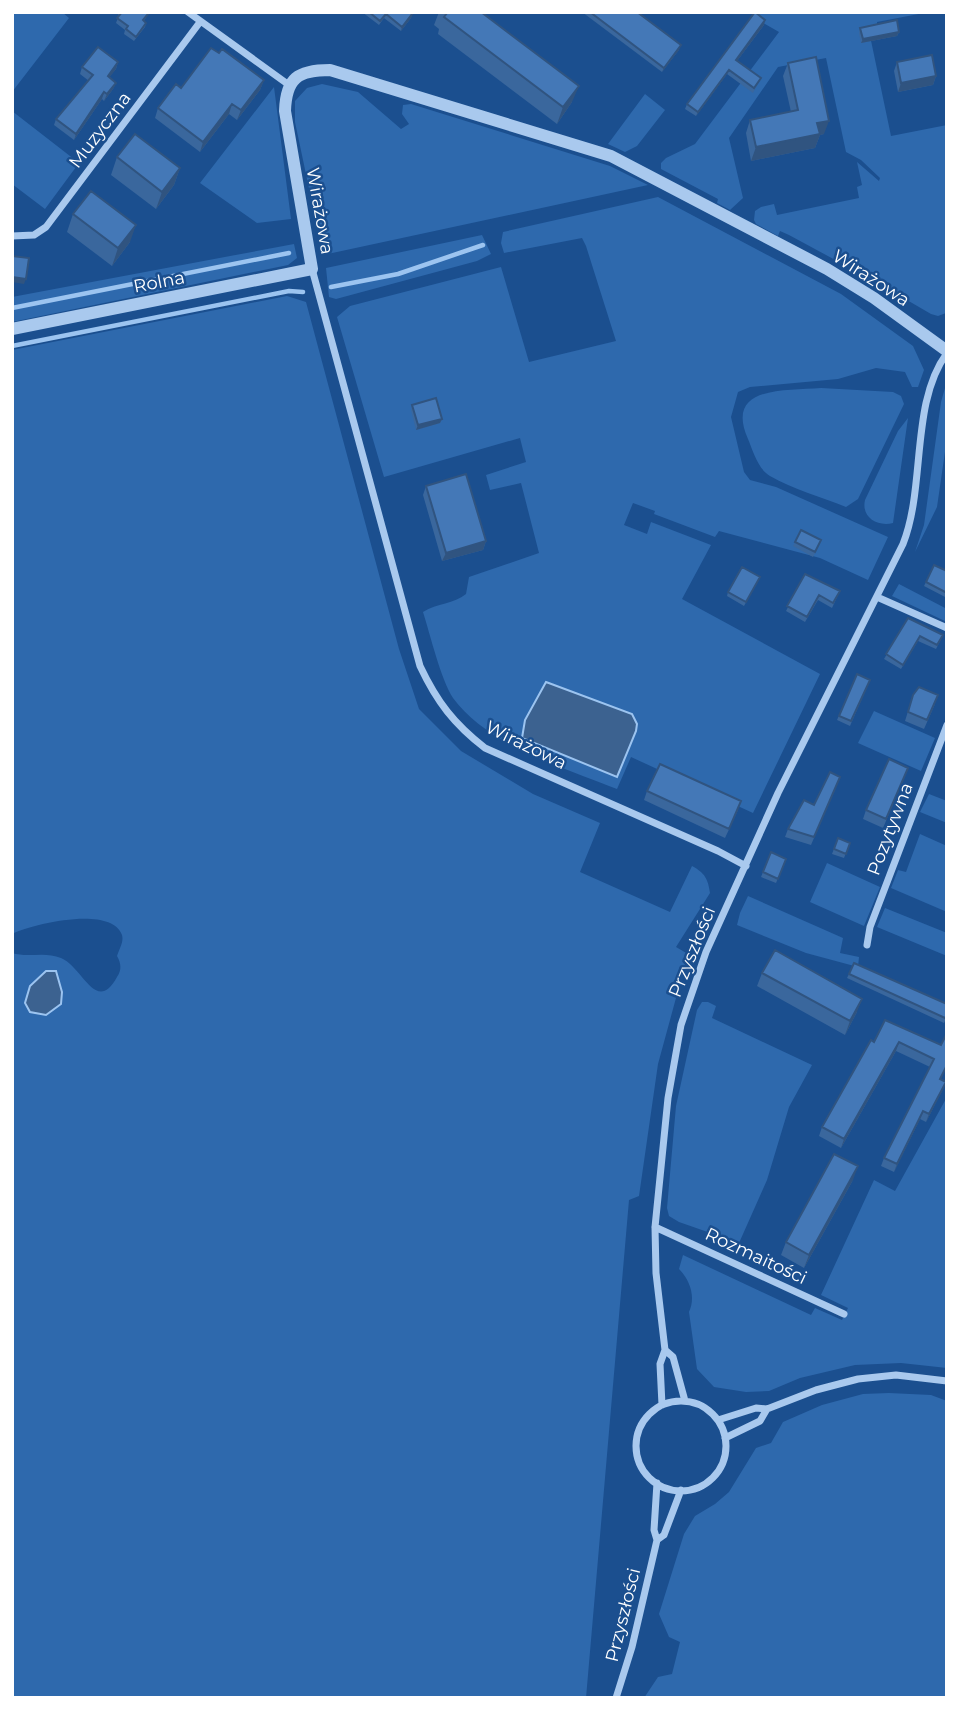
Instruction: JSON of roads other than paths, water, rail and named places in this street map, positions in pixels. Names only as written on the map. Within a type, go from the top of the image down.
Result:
[{"type":"street","points":[[188,12],[289,85]]},
{"type":"street","name":"Muzyczna","points":[[12,236],[34,235],[46,227],[200,22]]},
{"type":"street","name":"Wirażowa","points":[[746,866],[718,851],[485,748],[461,730],[442,706],[421,666],[312,269],[285,111],[285,96],[289,85],[300,74],[314,70],[330,70],[611,156],[827,269],[874,298],[947,352]]},
{"type":"street","name":"Rolna","points":[[12,328],[312,269]]},
{"type":"street","name":"Przyszłości","points":[[662,1405],[660,1364],[665,1350],[656,1273],[655,1227],[668,1098],[681,1025],[706,952],[781,786],[896,561],[912,517],[928,400],[947,352]]},
{"type":"street","points":[[877,597],[947,628]]},
{"type":"street","name":"Pozytywna","points":[[867,945],[870,927],[947,725]]},
{"type":"street","name":"Rozmaitości","points":[[655,1227],[844,1314]]},
{"type":"street","name":"Przyszłości","points":[[665,1350],[673,1357],[685,1401]]},
{"type":"street","points":[[718,1420],[755,1408],[767,1409],[816,1390],[858,1379],[896,1375],[947,1381]]},
{"type":"street","points":[[685,1401],[703,1407],[718,1420],[725,1438],[724,1458],[713,1477],[695,1488],[681,1490],[657,1483],[647,1474],[641,1465],[637,1444],[645,1419],[662,1405],[685,1401]]},
{"type":"street","points":[[725,1438],[760,1421],[767,1409]]},
{"type":"street","name":"Przyszłości","points":[[617,1698],[657,1540],[654,1523],[657,1483]]},
{"type":"street","name":"Przyszłości","points":[[657,1540],[664,1535],[681,1490]]},
{"type":"waterway","points":[[331,287],[398,274],[483,245]]},
{"type":"waterway","points":[[12,308],[289,253]]},
{"type":"waterway","points":[[12,346],[289,291],[303,292]]}]
